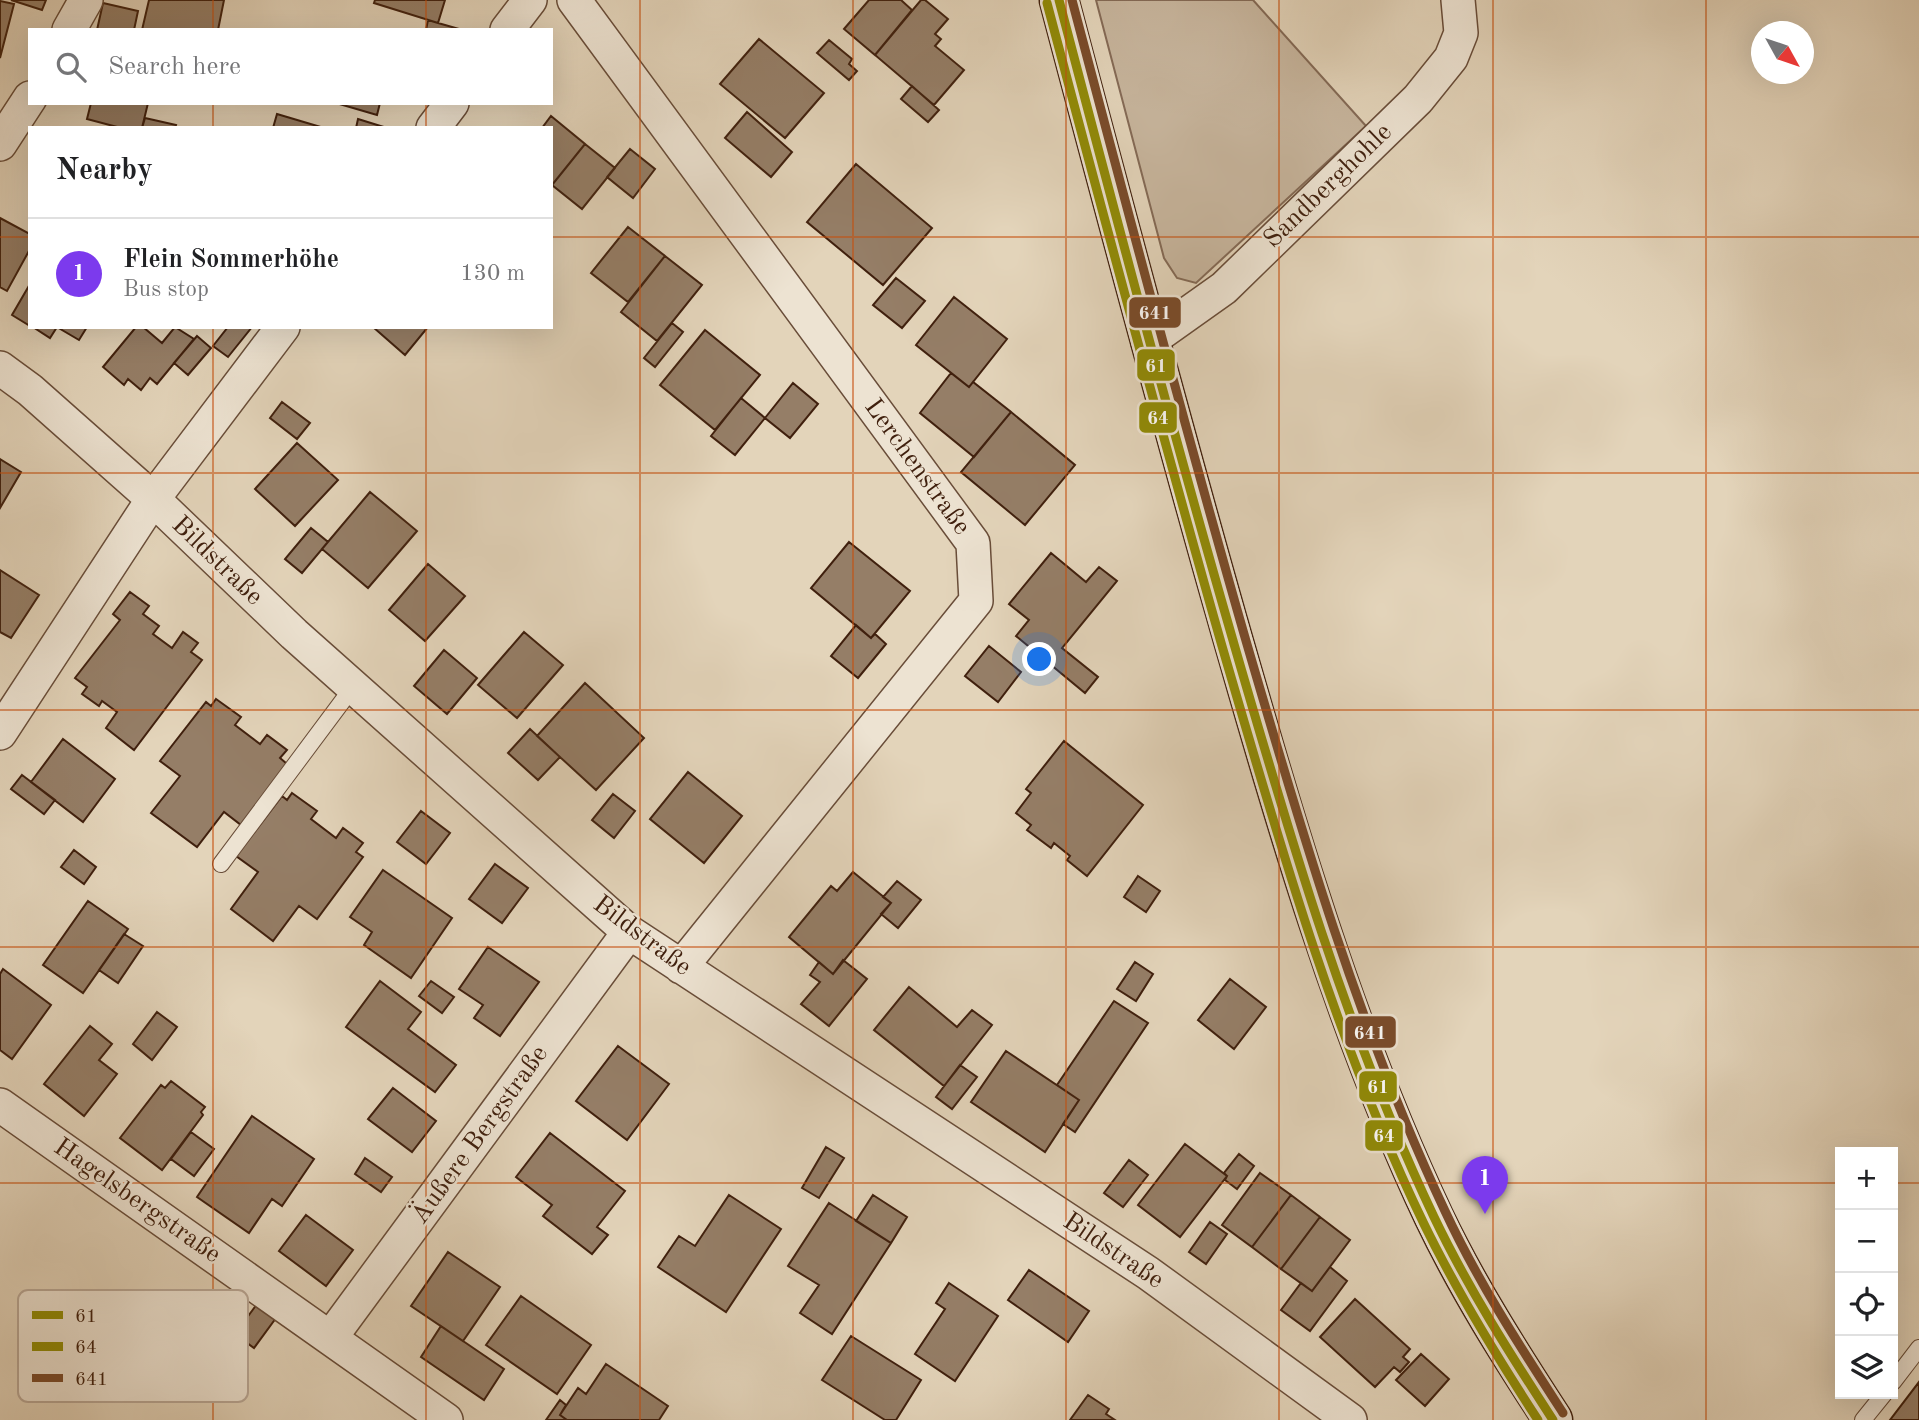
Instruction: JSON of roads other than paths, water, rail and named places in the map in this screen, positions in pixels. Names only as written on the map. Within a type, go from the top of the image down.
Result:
[{"type":"main road","points":[[1059,0],[1148,342],[1295,856],[1380,1093],[1446,1240],[1503,1342],[1553,1420]]},
{"type":"street","points":[[70,28],[86,0]]},
{"type":"street","points":[[509,28],[530,0]]},
{"type":"street","name":"Lerchenstraße","points":[[574,0],[973,543],[976,601],[681,967]]},
{"type":"street","name":"Sandberghohle","points":[[1148,342],[1224,288],[1418,99],[1451,58],[1461,33],[1458,0]]},
{"type":"street","points":[[0,144],[28,101]]},
{"type":"street","points":[[435,126],[450,105]]},
{"type":"street","points":[[0,733],[153,499],[281,329]]},
{"type":"street","name":"Bildstraße","points":[[0,368],[30,390],[153,499],[353,687],[629,932],[1148,1273],[1350,1420]]},
{"type":"street","name":"Äußere Bergstraße","points":[[331,1337],[629,932]]},
{"type":"street","name":"Hagelsbergstraße","points":[[0,1105],[446,1420]]},
{"type":"lane","points":[[221,864],[353,687]]},
{"type":"lane","points":[[1898,1376],[1919,1349]]},
{"type":"lane","points":[[1863,1420],[1880,1399]]},
{"type":"place","name":"Flein Sommerhöhe","points":[[1485,1214]]}]
